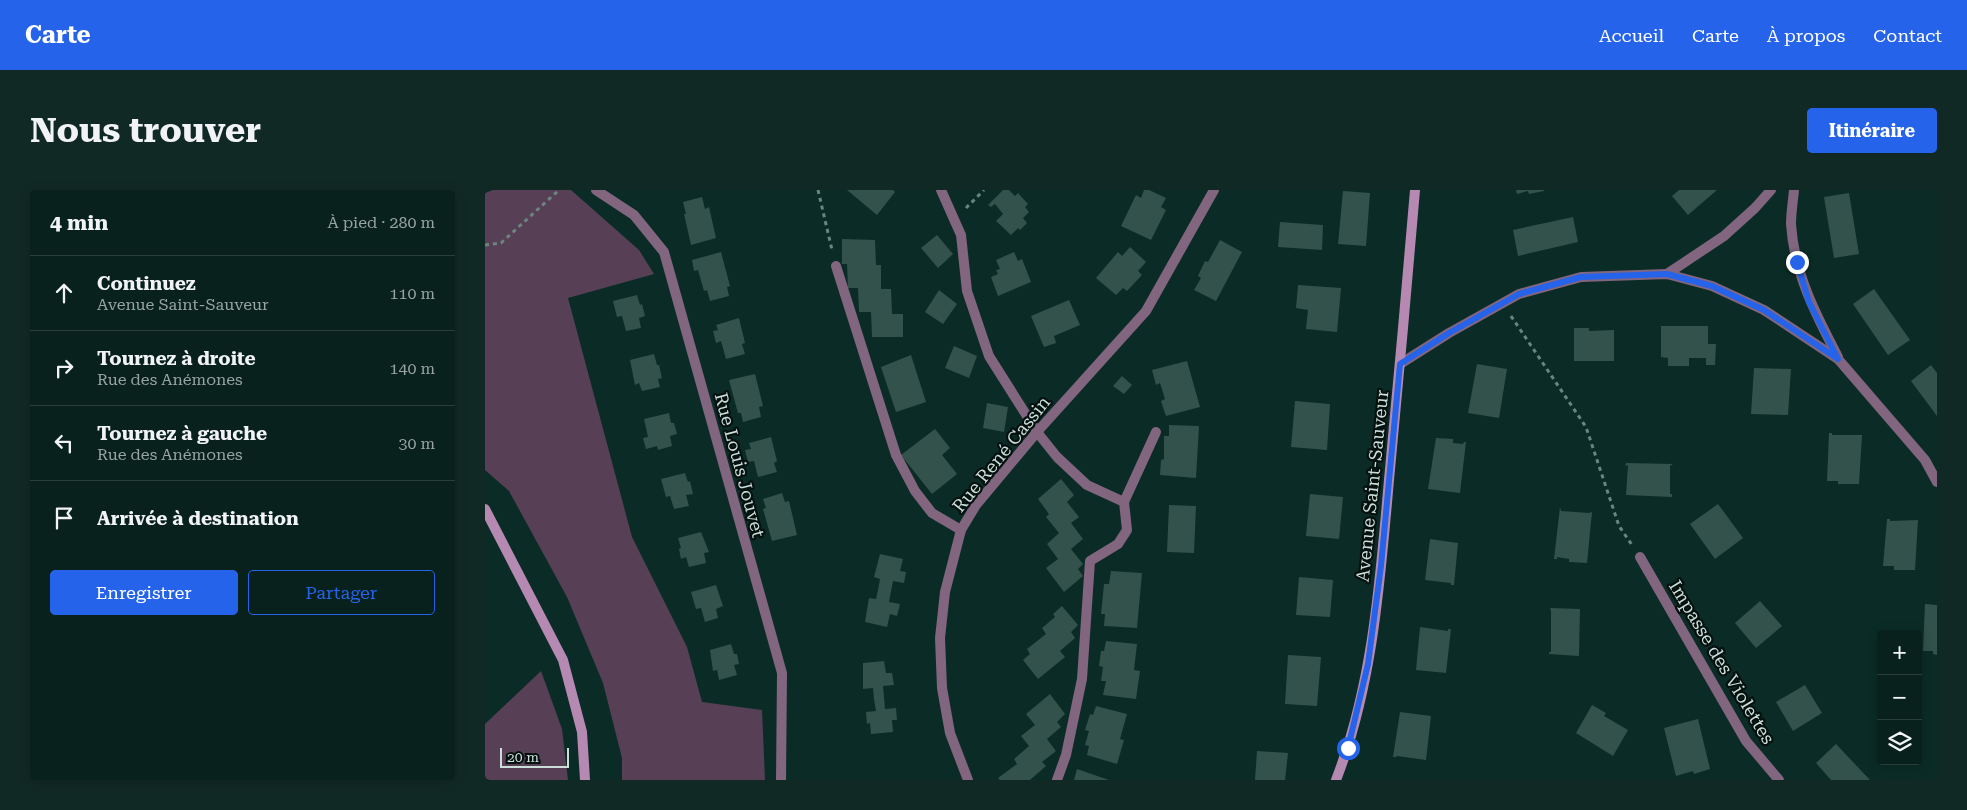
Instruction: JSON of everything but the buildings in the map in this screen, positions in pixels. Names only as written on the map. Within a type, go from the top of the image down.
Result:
[{"type":"street","name":"Rue Louis Jouvet","points":[[596,190],[633,215],[665,252],[782,673],[781,780]]},
{"type":"street","points":[[941,190],[961,235],[967,291],[989,356],[1037,432],[1057,457],[1087,485],[1124,502]]},
{"type":"street","name":"Rue René Cassin","points":[[968,780],[949,732],[942,688],[940,638],[945,592],[961,530],[976,504],[1037,432],[1147,311],[1214,190]]},
{"type":"street","name":"Avenue Saint-Sauveur","points":[[1336,780],[1348,748],[1368,664],[1381,566],[1415,190]]},
{"type":"street","points":[[1667,274],[1723,236],[1755,208],[1771,190]]},
{"type":"street","points":[[1794,190],[1791,224],[1797,262],[1809,302],[1838,359],[1925,460],[1937,482]]},
{"type":"street","points":[[836,266],[896,455],[915,491],[932,514],[961,530]]},
{"type":"street","points":[[1400,364],[1519,294],[1581,277],[1667,274],[1712,286],[1764,310],[1838,359]]},
{"type":"street","points":[[1057,780],[1066,755],[1082,679],[1090,561],[1118,544],[1127,530],[1124,502],[1156,432]]},
{"type":"street","points":[[485,509],[563,660],[582,732],[585,780]]},
{"type":"street","name":"Impasse des Violettes","points":[[1640,558],[1746,741],[1779,780]]},
{"type":"path","points":[[485,245],[501,243],[559,190]]},
{"type":"path","points":[[818,190],[836,266]]},
{"type":"path","points":[[955,220],[984,190]]},
{"type":"path","points":[[1502,303],[1586,427],[1619,526],[1640,558]]},
{"type":"shaded area","points":[[493,190],[571,190],[639,250],[654,274],[568,298],[632,537],[687,647],[702,702],[762,710],[765,780],[622,780],[622,758],[603,683],[567,597],[509,491],[485,470],[485,193]]},
{"type":"shaded area","points":[[541,671],[562,729],[568,780],[485,780],[485,724]]},
{"type":"route","points":[[1348,748],[1368,664],[1381,566],[1400,364],[1449,333],[1519,294],[1581,277],[1667,274],[1712,286],[1764,310],[1838,359],[1809,302],[1797,262]]}]
